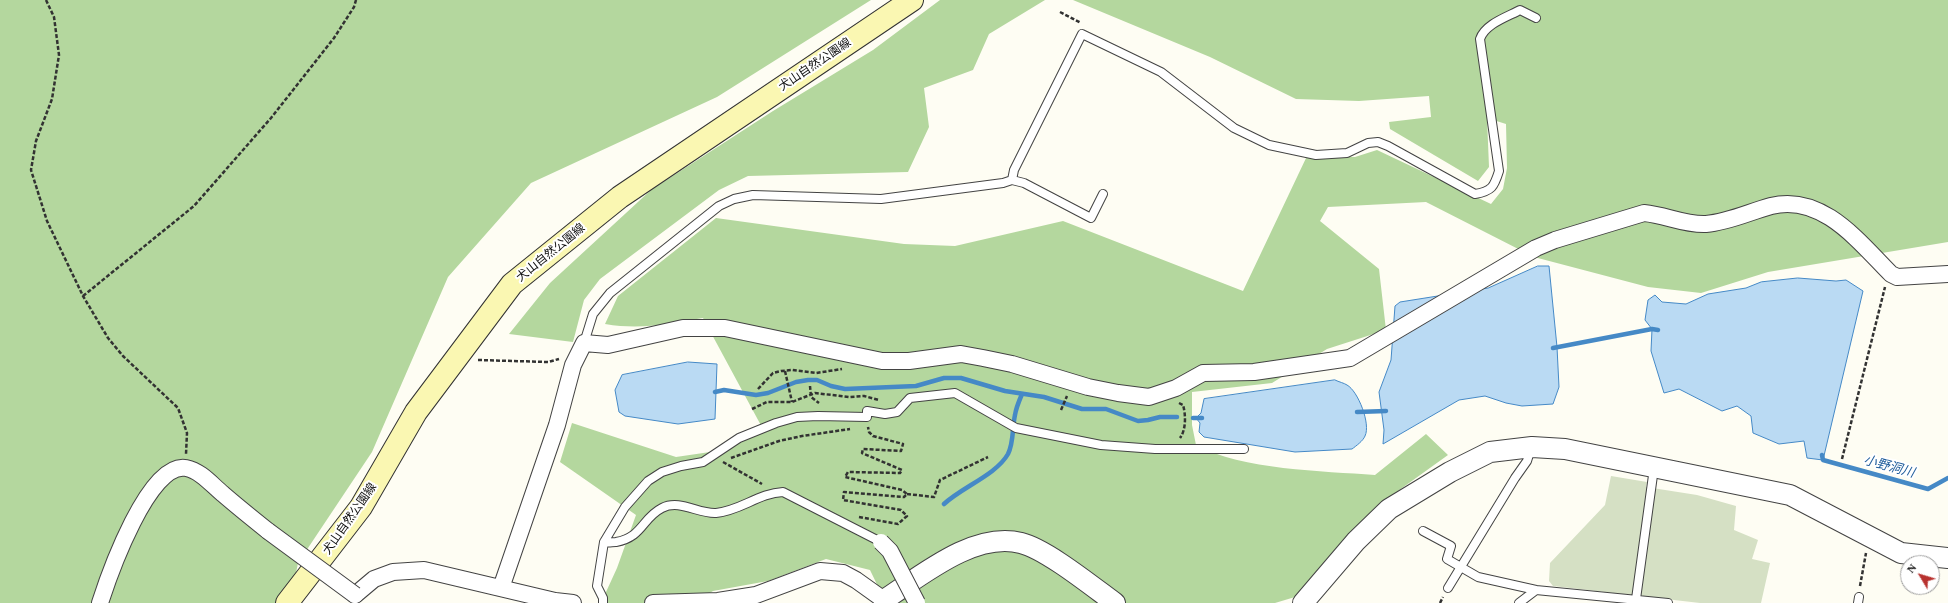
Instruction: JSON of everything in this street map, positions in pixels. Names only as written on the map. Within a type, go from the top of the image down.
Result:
[{"type":"main road","name":"犬山自然公園線","points":[[287,603],[361,507],[416,412],[512,284],[620,197],[912,0]]},
{"type":"street","points":[[501,588],[557,425],[573,365],[581,349],[608,345],[683,328],[725,328],[882,361],[909,361],[961,354],[1012,364],[1088,387],[1149,397],[1176,388],[1203,374],[1226,371],[1254,372],[1350,358],[1536,248],[1555,240],[1644,213],[1658,214],[1676,221],[1705,224],[1722,222],[1771,206],[1798,204],[1828,217],[1849,231],[1891,274],[1897,278],[1948,274]]},
{"type":"street","points":[[1304,603],[1356,541],[1389,509],[1450,472],[1490,452],[1532,447],[1565,449],[1790,495],[1901,553],[1948,558]]},
{"type":"street","points":[[100,603],[108,576],[128,530],[141,507],[162,479],[175,469],[186,468],[200,474],[268,531],[356,599],[374,580],[393,572],[424,570],[555,601],[573,603]]},
{"type":"street","points":[[653,603],[718,601],[756,595],[820,570],[843,573],[856,580],[884,601],[936,566],[970,547],[999,541],[1021,543],[1044,554],[1115,603]]},
{"type":"street","points":[[881,542],[890,551],[917,603]]},
{"type":"lane","points":[[1012,180],[1014,170],[1082,34],[1161,72],[1234,128],[1269,145],[1316,155],[1335,155],[1358,149],[1368,143],[1378,142],[1475,194],[1487,192],[1495,184],[1499,171],[1480,40],[1486,29],[1520,10],[1536,18]]},
{"type":"lane","points":[[581,349],[593,314],[610,293],[718,206],[734,199],[753,195],[881,200],[1003,183],[1012,180],[1024,183],[1091,218],[1103,194]]},
{"type":"lane","points":[[603,603],[603,598],[597,586],[604,542],[625,507],[648,481],[671,468],[703,462],[739,438],[776,423],[804,416],[867,417],[867,411],[886,414],[897,412],[910,398],[955,393],[1016,428],[1093,443],[1155,449],[1244,449]]},
{"type":"lane","points":[[1448,588],[1515,478],[1527,461],[1532,447]]},
{"type":"lane","points":[[1636,599],[1654,468]]},
{"type":"lane","points":[[604,542],[626,540],[633,537],[654,513],[663,507],[676,505],[694,507],[711,513],[725,512],[773,492],[783,492],[881,542]]},
{"type":"lane","points":[[1423,531],[1451,546],[1447,558],[1461,568],[1478,577],[1536,590],[1668,603]]},
{"type":"lane","points":[[1519,603],[1536,590]]},
{"type":"path","points":[[46,0],[54,17],[59,55],[52,99],[36,141],[31,170],[47,221],[83,296],[108,338],[123,356],[178,408],[187,433],[186,468]]},
{"type":"path","points":[[83,296],[194,206],[252,140],[334,38],[354,7],[356,0]]},
{"type":"path","points":[[1842,459],[1888,279],[1891,274]]},
{"type":"path","points":[[458,356],[480,361],[548,362],[581,349]]},
{"type":"path","points":[[758,389],[773,373],[785,371],[816,373],[849,368]]},
{"type":"path","points":[[785,371],[792,402]]},
{"type":"path","points":[[752,409],[767,402],[792,402],[815,393],[850,397],[864,396],[882,401]]},
{"type":"path","points":[[1061,410],[1066,398]]},
{"type":"path","points":[[1175,402],[1183,405],[1185,412],[1184,433],[1180,439]]},
{"type":"path","points":[[864,423],[868,423],[869,432],[873,436],[903,444],[901,451],[864,449],[862,453],[902,470],[900,473],[848,472],[845,477],[902,490],[907,494],[928,498],[934,497],[940,480],[988,457]]},
{"type":"path","points":[[703,462],[722,462],[778,441],[802,436],[846,431],[852,428]]},
{"type":"path","points":[[722,462],[772,490],[773,492]]},
{"type":"path","points":[[854,516],[898,524],[907,516],[901,510],[843,500],[844,492],[904,497],[907,494]]},
{"type":"path","points":[[1858,600],[1869,537]]},
{"type":"green space","points":[[0,0],[871,0],[717,97],[531,183],[448,277],[372,452],[298,563],[290,603],[0,603]]},
{"type":"green space","points":[[940,0],[1045,0],[989,34],[973,70],[924,88],[929,127],[908,172],[748,176],[719,190],[600,279],[584,300],[573,342],[509,334],[550,283],[651,190],[773,111],[873,50]]},
{"type":"green space","points":[[1073,0],[1948,0],[1948,242],[1768,272],[1701,293],[1648,287],[1534,257],[1426,202],[1328,207],[1320,221],[1379,269],[1386,330],[1327,349],[1272,383],[1192,392],[1192,425],[1196,445],[1236,460],[1259,464],[1283,468],[1375,475],[1426,434],[1448,455],[1377,506],[1295,597],[1275,603],[886,603],[870,570],[826,559],[768,581],[713,591],[692,603],[601,603],[617,568],[636,515],[560,462],[572,423],[676,457],[710,452],[764,431],[703,318],[642,326],[618,326],[605,324],[618,296],[716,218],[904,244],[955,246],[1063,221],[1243,291],[1307,156],[1355,157],[1377,150],[1491,204],[1503,189],[1507,168],[1506,124],[1487,118],[1489,167],[1478,181],[1390,129],[1389,122],[1431,117],[1429,96],[1359,101],[1296,99],[1210,57]]},
{"type":"green space","points":[[1611,476],[1647,482],[1646,487],[1697,495],[1736,506],[1734,530],[1758,540],[1752,559],[1770,563],[1761,603],[1700,603],[1553,586],[1549,581],[1550,563],[1605,505]]},
{"type":"water","points":[[1538,266],[1549,266],[1557,347],[1559,387],[1553,404],[1522,406],[1506,403],[1485,396],[1459,400],[1383,444],[1384,430],[1379,392],[1391,360],[1395,306],[1400,302],[1488,288]]},
{"type":"water","points":[[1798,278],[1836,281],[1846,280],[1863,291],[1823,460],[1807,458],[1804,441],[1779,444],[1753,433],[1751,416],[1737,406],[1722,411],[1679,389],[1664,393],[1651,351],[1652,329],[1645,320],[1648,300],[1655,295],[1662,302],[1686,304],[1708,294],[1746,288],[1761,282]]},
{"type":"water","points":[[688,362],[717,364],[715,419],[678,424],[625,416],[619,412],[615,390],[622,375]]},
{"type":"water","points":[[1335,380],[1346,384],[1351,388],[1359,401],[1365,416],[1365,436],[1361,442],[1352,449],[1295,452],[1204,437],[1199,432],[1200,423],[1196,418],[1201,413],[1204,399]]},
{"type":"waterway","points":[[1553,348],[1652,329],[1658,330]]},
{"type":"waterway","points":[[715,392],[724,390],[756,395],[768,393],[796,382],[808,380],[817,380],[831,386],[845,389],[916,386],[944,378],[961,378],[1005,391],[1044,397],[1082,409],[1106,409],[1138,421],[1160,417],[1177,417]]},
{"type":"waterway","points":[[944,504],[987,475],[1003,461],[1008,454],[1011,445],[1015,412],[1022,394]]},
{"type":"waterway","points":[[1357,412],[1386,411]]},
{"type":"waterway","points":[[1193,418],[1202,418]]},
{"type":"waterway","name":"小野洞川","points":[[1822,455],[1823,460],[1928,489],[1948,478]]}]
